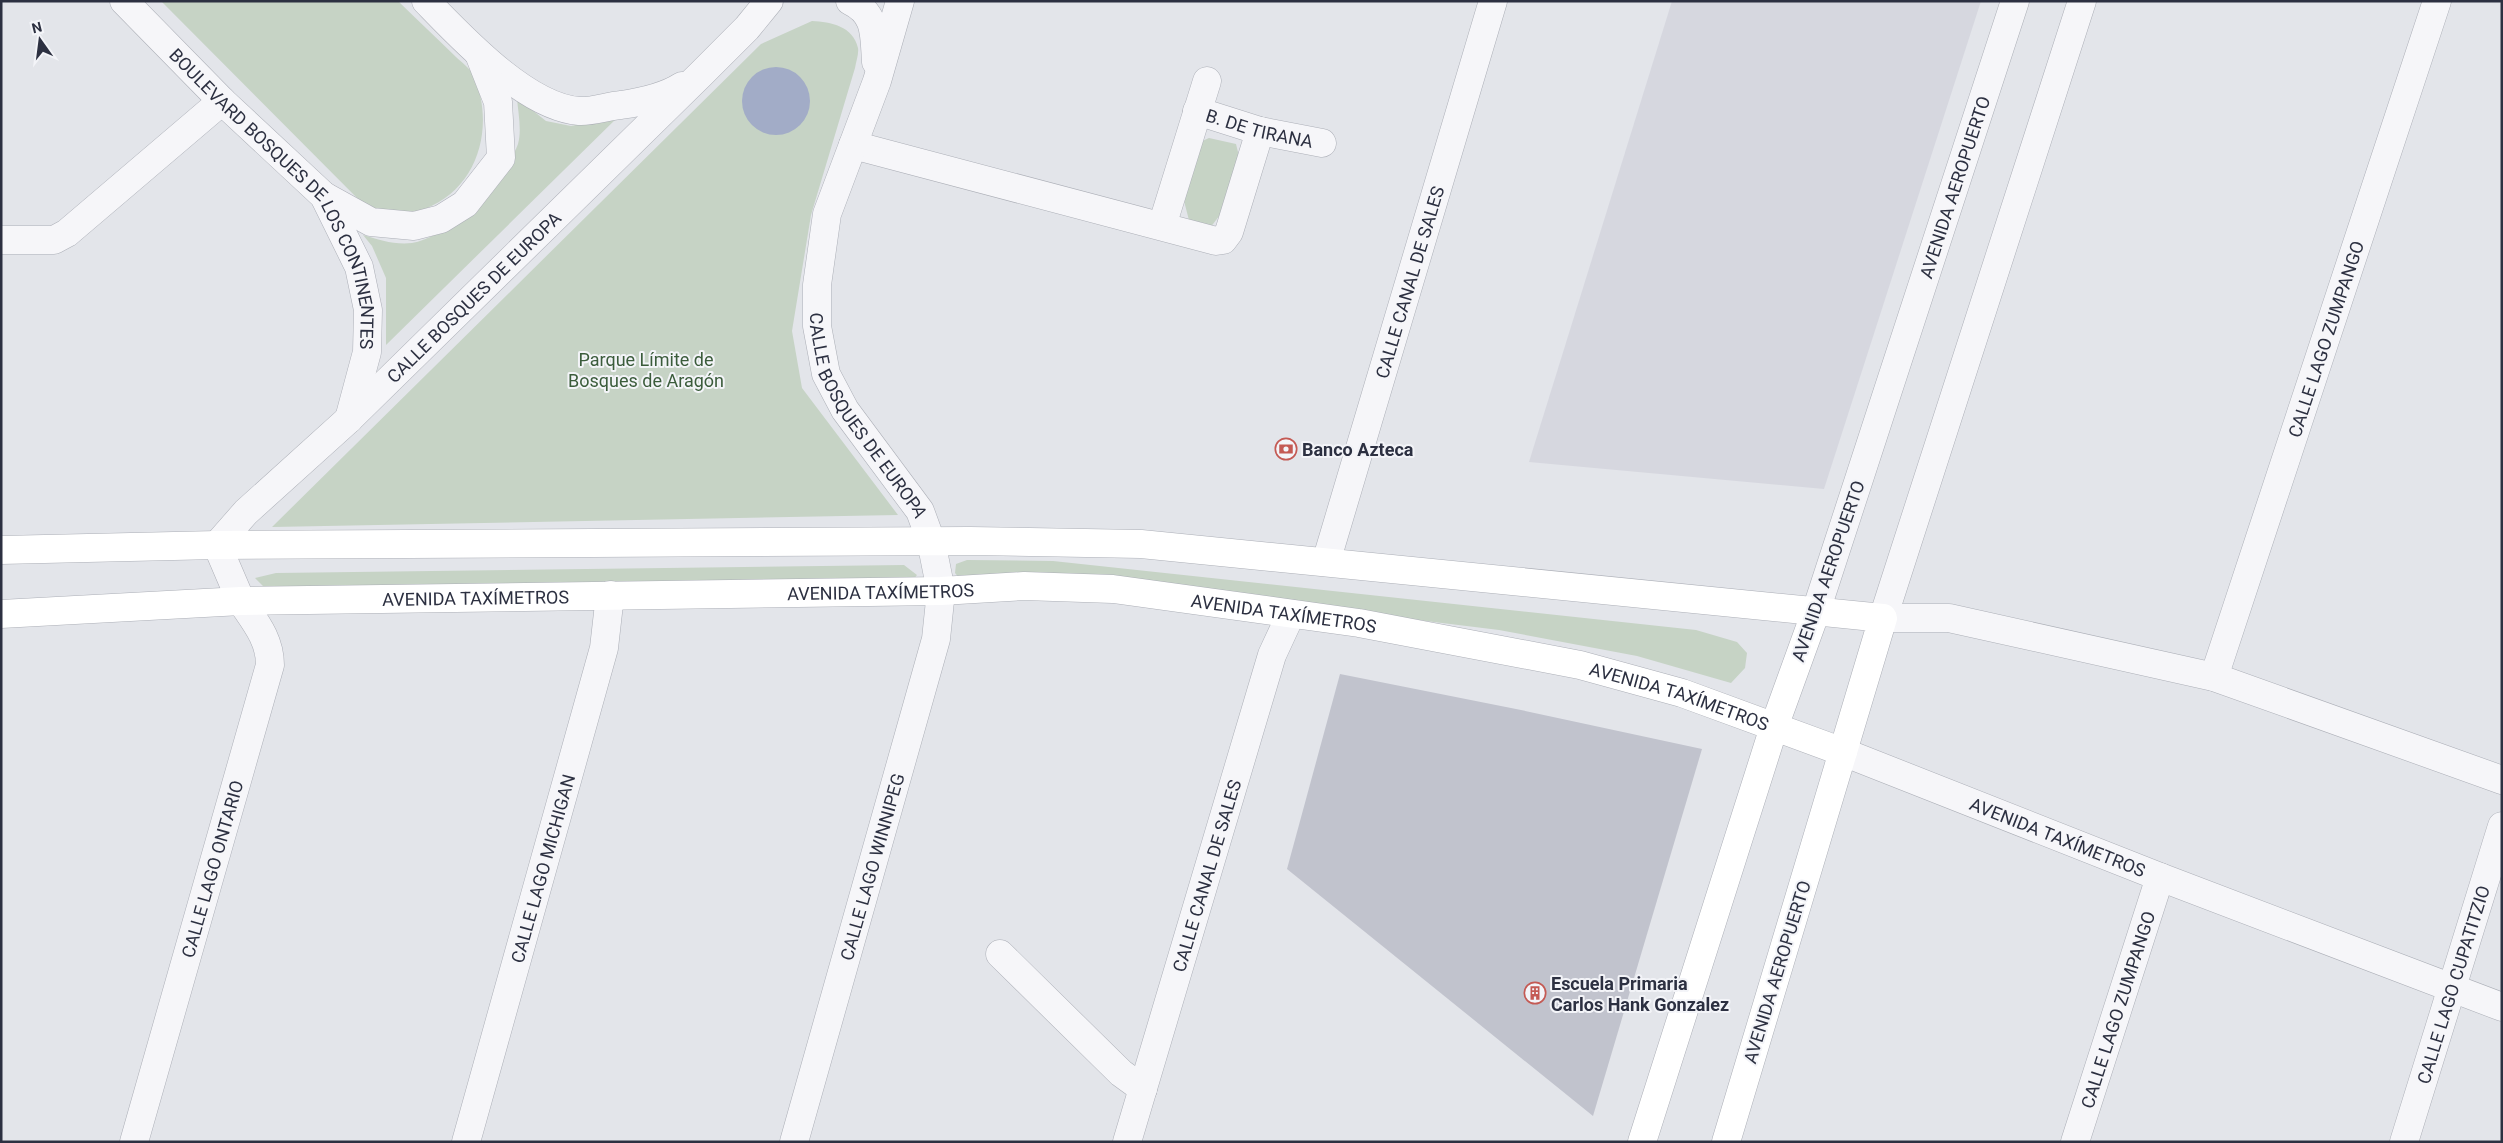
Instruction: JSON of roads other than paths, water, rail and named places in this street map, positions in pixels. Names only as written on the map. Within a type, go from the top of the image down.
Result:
[{"type":"main road","points":[[1,550],[217,544],[931,541],[1141,544],[1883,618]]},
{"type":"main road","name":"AVENIDA TAXÍMETROS","points":[[1,614],[241,601],[941,591],[1024,586],[1113,590],[1359,623],[1580,665],[1682,693],[1843,752]]},
{"type":"main road","name":"AVENIDA AEROPUERTO","points":[[1642,1142],[1774,727],[1816,612]]},
{"type":"main road","name":"AVENIDA AEROPUERTO","points":[[1726,1142],[1883,618]]},
{"type":"street","name":"BOULEVARD BOSQUES DE LOS CONTINENTES","points":[[124,1],[222,101],[324,196],[359,267],[368,310],[366,352],[349,419]]},
{"type":"street","points":[[426,1],[479,54],[536,96],[580,112],[635,103],[672,93],[700,74]]},
{"type":"street","name":"CALLE BOSQUES DE EUROPA","points":[[217,544],[246,512],[349,419],[747,28],[769,1]]},
{"type":"street","points":[[747,28],[788,1]]},
{"type":"street","points":[[850,1],[863,7],[874,28],[876,81]]},
{"type":"street","name":"CALLE BOSQUES DE EUROPA","points":[[900,1],[876,81],[828,214],[817,284],[817,326],[826,374],[845,410],[920,511],[931,541],[941,591]]},
{"type":"street","name":"CALLE CANAL DE SALES","points":[[1326,562],[1493,1]]},
{"type":"street","name":"AVENIDA AEROPUERTO","points":[[1816,612],[2015,1]]},
{"type":"street","name":"AVENIDA AEROPUERTO","points":[[1883,618],[2082,1]]},
{"type":"street","name":"CALLE LAGO ZUMPANGO","points":[[2214,677],[2437,1]]},
{"type":"street","points":[[324,196],[371,222],[414,226],[441,220],[466,204],[501,158],[498,102],[479,54]]},
{"type":"street","points":[[1162,226],[1207,81]]},
{"type":"street","points":[[1,240],[54,240],[67,233],[222,101]]},
{"type":"street","name":"B. DE TIRANA","points":[[1197,111],[1260,130],[1322,143]]},
{"type":"street","points":[[853,145],[1210,240],[1223,240],[1229,232],[1260,130]]},
{"type":"street","points":[[217,544],[241,601]]},
{"type":"street","name":"CALLE LAGO WINNIPEG","points":[[794,1142],[936,639],[941,591]]},
{"type":"street","name":"CALLE LAGO MICHIGAN","points":[[466,1142],[604,648],[610,595]]},
{"type":"street","name":"CALLE LAGO ONTARIO","points":[[134,1142],[270,665],[270,651],[265,637],[241,601]]},
{"type":"street","name":"CALLE CANAL DE SALES","points":[[1127,1142],[1272,655],[1291,614]]},
{"type":"street","points":[[1883,618],[1949,618],[2214,677],[2502,780]]},
{"type":"street","name":"AVENIDA TAXÍMETROS","points":[[1843,752],[2160,877],[2502,1007]]},
{"type":"street","name":"CALLE LAGO CUPATITZIO","points":[[2404,1142],[2502,826]]},
{"type":"street","name":"CALLE LAGO ZUMPANGO","points":[[2075,1142],[2160,877]]},
{"type":"street","points":[[1000,954],[1120,1073],[1143,1089]]},
{"type":"water","points":[[783,67],[795,73],[804,82],[810,94],[808,114],[800,125],[783,135],[769,135],[752,125],[744,114],[742,94],[752,77],[763,69]]},
{"type":"place","name":"Banco Azteca","points":[[1286,449]]},
{"type":"place","name":"Escuela Primaria Carlos Hank Gonzalez","points":[[1535,993]]},
{"type":"park label","name":"Parque Límite de Bosques de Aragón","points":[[646,369]]}]
